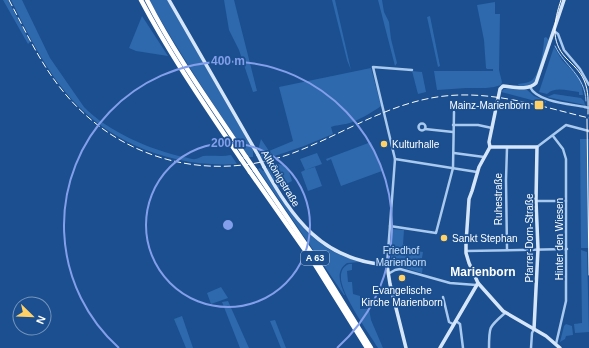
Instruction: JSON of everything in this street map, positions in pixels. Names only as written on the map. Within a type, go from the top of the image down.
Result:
[{"type":"highway","name":"A 63","points":[[140,0],[197,94],[244,158]]},
{"type":"highway","name":"A 63","points":[[147,0],[252,171],[314,263],[367,348]]},
{"type":"highway","name":"A 63","points":[[252,171],[313,255],[371,348]]},
{"type":"street","name":"Altkönigstraße","points":[[169,0],[264,167],[286,204],[301,223],[319,240],[332,249],[343,254],[387,266]]},
{"type":"street","points":[[560,348],[534,329],[505,313],[477,284],[466,251],[469,200],[476,172],[490,147],[489,142],[499,91],[503,86],[530,88],[538,82],[564,0]]},
{"type":"street","points":[[554,31],[558,34],[564,50],[580,69],[589,85]]},
{"type":"street","points":[[406,348],[387,266],[395,159],[372,67],[412,70]]},
{"type":"street","points":[[530,88],[537,96],[589,108]]},
{"type":"street","points":[[390,226],[436,233],[454,168],[454,112]]},
{"type":"street","points":[[453,124],[478,125],[492,128]]},
{"type":"street","points":[[490,147],[537,147],[566,125],[589,131]]},
{"type":"street","points":[[425,129],[454,132]]},
{"type":"street","name":"Hinter den Wiesen","points":[[553,136],[563,149],[566,159],[566,301],[562,326],[556,344]]},
{"type":"street","name":"Pfarrer-Dorn-Straße","points":[[534,329],[538,249],[536,201],[537,147]]},
{"type":"street","name":"Ruhestraße","points":[[507,148],[507,249]]},
{"type":"street","points":[[454,153],[484,157]]},
{"type":"street","points":[[395,159],[476,172]]},
{"type":"street","points":[[536,201],[566,201]]},
{"type":"street","points":[[466,251],[567,249]]},
{"type":"street","points":[[388,275],[395,270],[401,270],[450,283],[477,284]]},
{"type":"street","points":[[440,348],[477,284]]},
{"type":"street","points":[[443,297],[448,322],[460,324],[463,348]]},
{"type":"street","points":[[490,348],[489,330],[492,325],[505,313]]},
{"type":"street","points":[[531,348],[532,333],[534,329]]},
{"type":"green space","points":[[3,0],[8,0],[30,42],[28,44]]},
{"type":"green space","points":[[11,0],[22,0],[50,58],[84,107],[105,124],[117,132],[157,150],[191,159],[197,159],[203,156],[231,155],[237,164],[212,164],[164,156],[141,148],[98,124],[80,108],[55,79],[35,46]]},
{"type":"green space","points":[[149,0],[168,0],[253,150],[253,157],[249,157],[223,119]]},
{"type":"green space","points":[[224,0],[234,0],[257,91],[253,92],[239,50],[229,30]]},
{"type":"green space","points":[[332,0],[335,0],[351,70],[347,60]]},
{"type":"green space","points":[[378,0],[382,0],[384,12],[389,22],[391,39],[397,63],[395,66]]},
{"type":"green space","points":[[495,2],[495,14],[500,14],[499,70],[502,82],[501,85],[486,88],[437,90],[434,71],[493,71],[493,69],[486,68],[484,40],[477,5]]},
{"type":"green space","points":[[142,16],[168,56],[136,51],[129,48]]},
{"type":"green space","points":[[430,16],[440,66],[438,67],[427,17]]},
{"type":"green space","points":[[546,37],[549,40],[535,83],[527,86],[519,86],[518,84],[531,81],[537,73],[544,38]]},
{"type":"green space","points":[[554,47],[562,60],[579,78],[583,95],[579,95],[579,92],[562,90],[554,90],[547,94],[539,92]]},
{"type":"green space","points":[[371,68],[381,106],[355,121],[331,127],[333,134],[263,160],[258,150],[261,139],[269,151],[293,141],[279,87]]},
{"type":"green space","points":[[412,71],[422,72],[426,92],[418,94]]},
{"type":"green space","points":[[504,89],[526,89],[534,96],[546,101],[546,103],[501,92]]},
{"type":"green space","points":[[554,94],[581,98],[585,105],[547,97]]},
{"type":"green space","points":[[580,139],[589,139],[589,248],[581,248]]},
{"type":"green space","points":[[371,142],[382,171],[341,186],[331,159],[327,161],[326,159]]},
{"type":"green space","points":[[317,153],[322,164],[305,170],[300,159]]},
{"type":"green space","points":[[279,164],[285,167],[289,172],[292,181],[278,188],[267,169],[267,165]]},
{"type":"green space","points":[[315,167],[322,186],[308,191],[301,172]]},
{"type":"green space","points":[[260,168],[263,171],[265,170],[294,216],[312,236],[322,245],[334,252],[360,262],[347,263],[341,270],[340,282],[345,295],[258,169]]},
{"type":"green space","name":"Friedhof Marienborn","points":[[392,229],[404,230],[403,244],[410,246],[410,250],[423,252],[421,264],[423,265],[422,273],[391,264]]},
{"type":"green space","points":[[581,250],[587,252],[589,332],[575,333],[574,324],[582,323]]},
{"type":"green space","points":[[349,264],[352,264],[352,270],[347,271],[348,282],[352,282],[353,294],[360,296],[360,309],[369,309],[371,320],[383,348],[378,348],[349,302],[342,283],[341,274],[343,268]]},
{"type":"green space","points":[[221,287],[228,298],[211,304],[207,293]]},
{"type":"green space","points":[[228,301],[249,348],[240,348],[222,302]]},
{"type":"green space","points":[[182,316],[193,348],[186,348],[174,319]]},
{"type":"green space","points":[[275,320],[286,348],[281,348],[270,321]]},
{"type":"green space","points":[[566,324],[572,326],[573,335],[566,336],[565,339],[560,342],[564,326]]},
{"type":"waterway","points":[[555,46],[582,84],[586,101]]},
{"type":"tram line","points":[[561,0],[555,23],[557,45],[578,71],[586,84],[588,114]]},
{"type":"tram line","points":[[587,119],[589,275]]},
{"type":"railway","points":[[9,0],[33,46],[54,80],[85,114],[110,134],[138,149],[167,159],[198,165],[229,166],[261,162],[311,146],[381,113],[418,101],[456,95],[476,95],[514,100],[589,118]]},
{"type":"place","name":"Mainz-Marienborn","points":[[539,105]]},
{"type":"place","name":"Kulturhalle","points":[[384,144]]},
{"type":"place","name":"Sankt Stephan","points":[[444,238]]},
{"type":"place","name":"Evangelische Kirche Marienborn","points":[[402,278]]},
{"type":"district","name":"Marienborn","points":[[483,272]]}]
